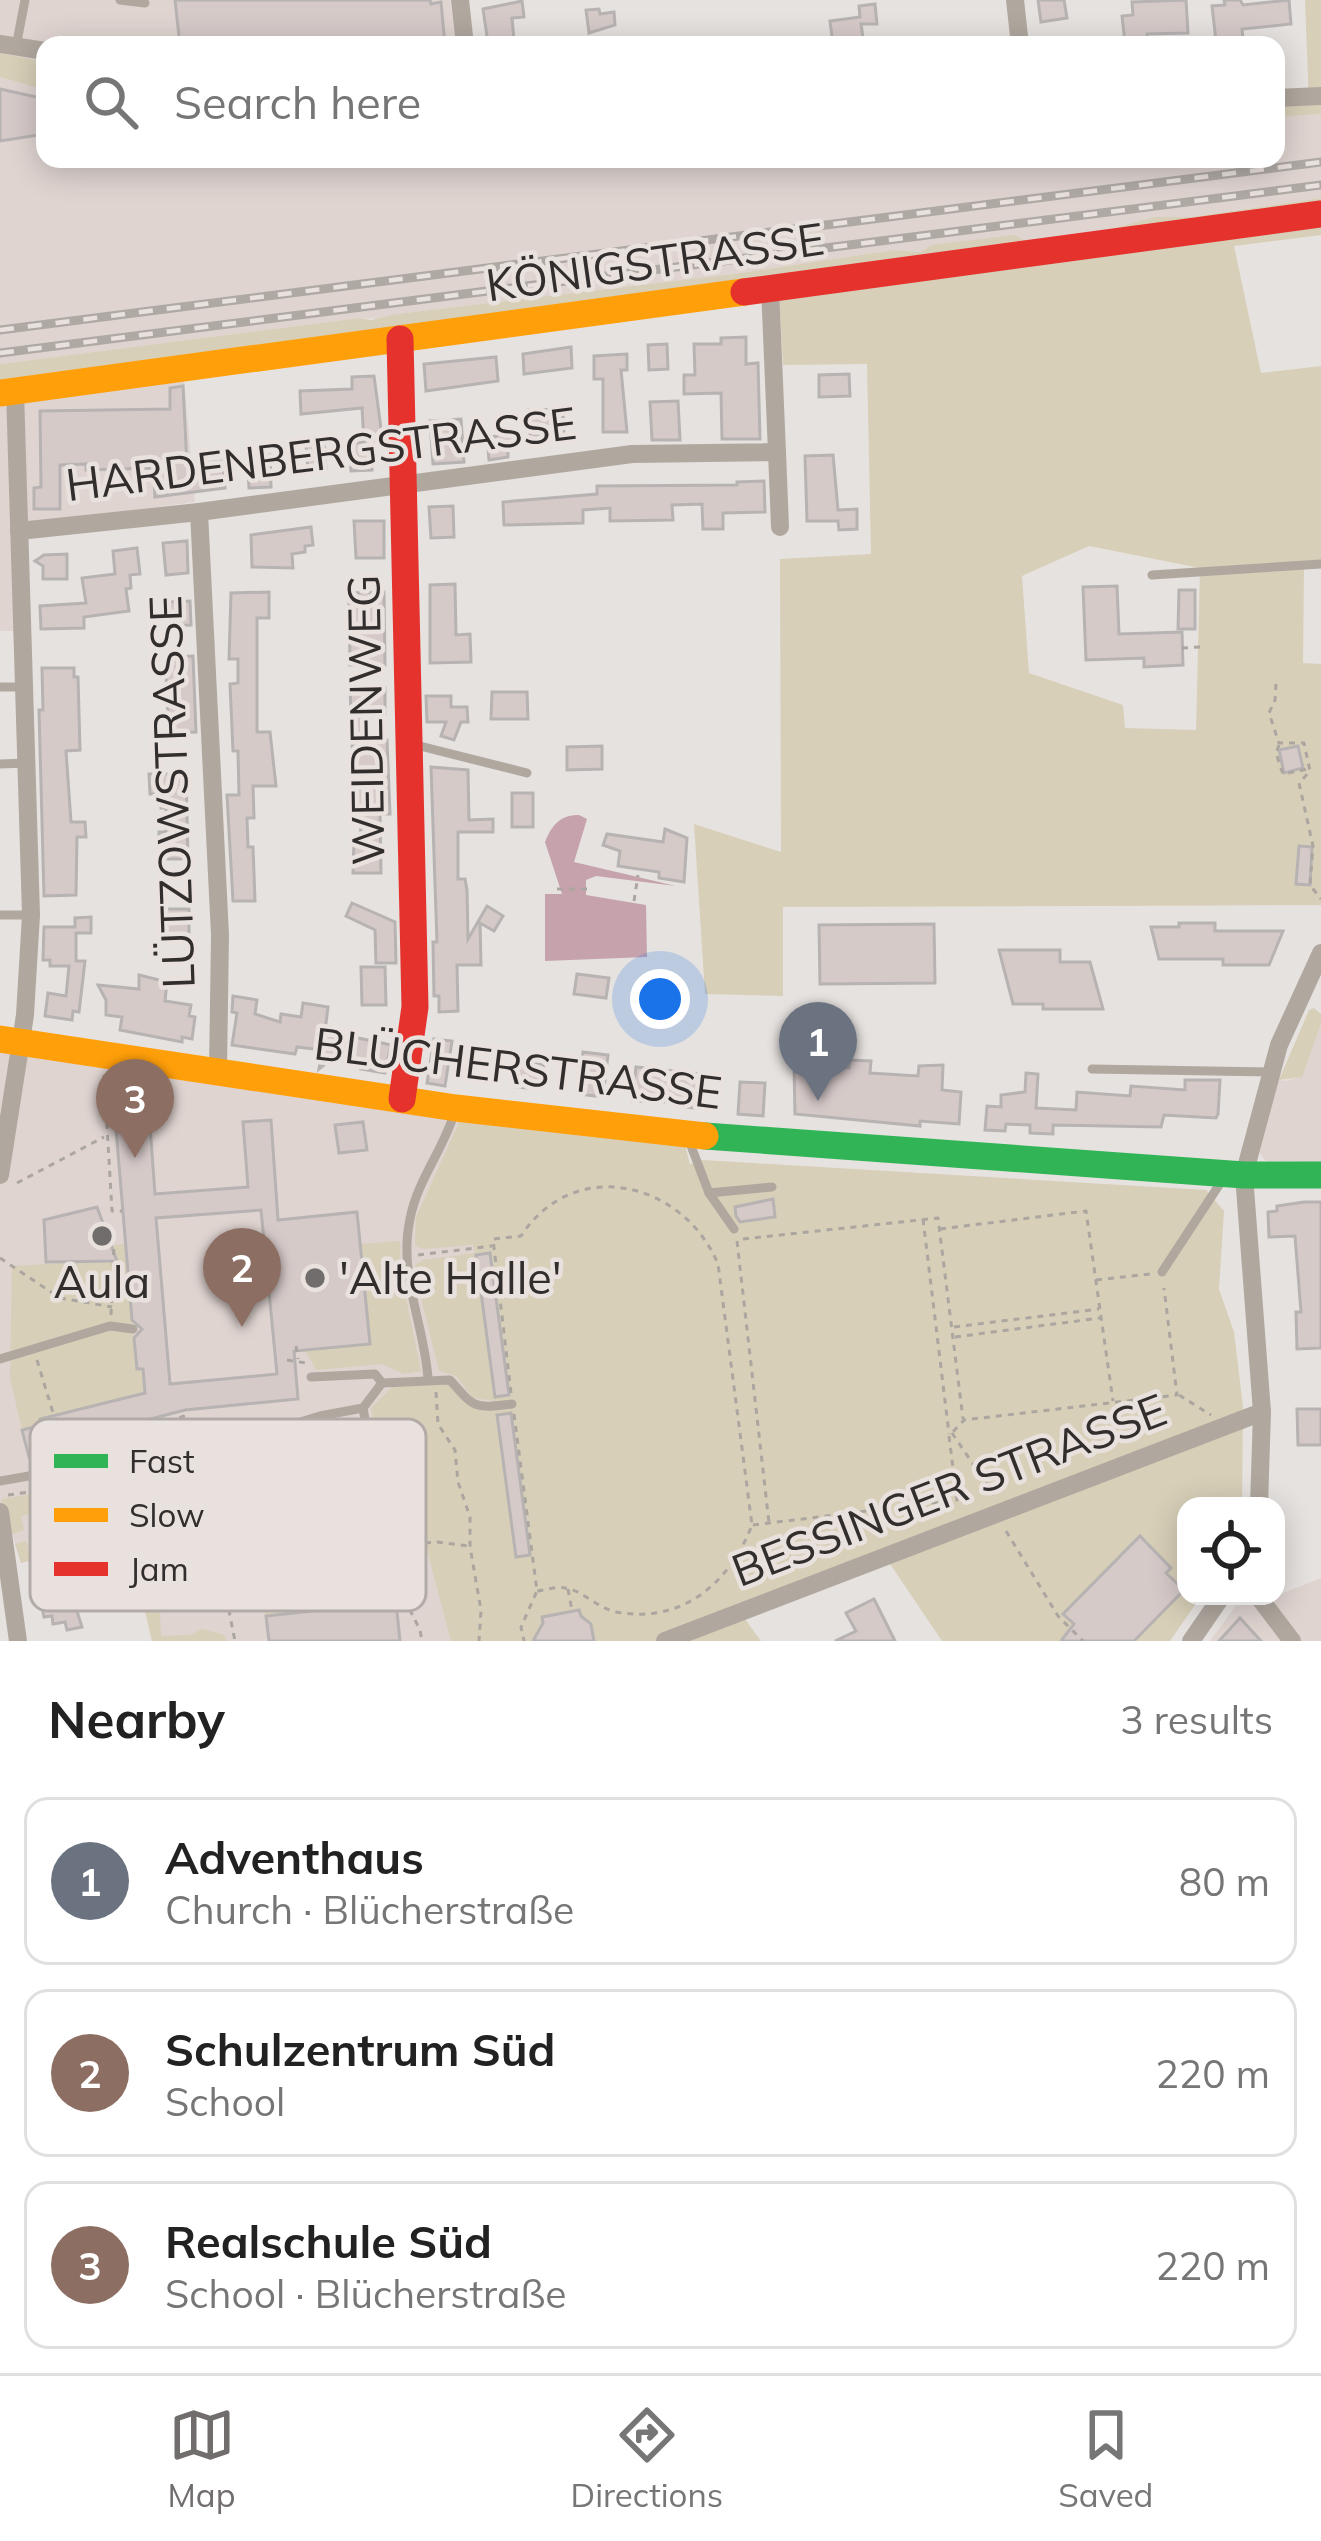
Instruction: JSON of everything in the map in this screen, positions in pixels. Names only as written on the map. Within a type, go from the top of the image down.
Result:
[{"type":"street","points":[[460,0],[464,36]]},
{"type":"street","points":[[1015,0],[1019,36]]},
{"type":"street","points":[[1285,98],[1321,96]]},
{"type":"street","name":"KÖNIGSTRASSE","points":[[7,392],[1321,214]]},
{"type":"street","points":[[770,288],[780,527]]},
{"type":"street","name":"WEIDENWEG","points":[[400,339],[415,1007],[402,1099]]},
{"type":"street","points":[[7,392],[20,531],[31,915],[10,1040],[9,1179]]},
{"type":"street","name":"HARDENBERGSTRASSE","points":[[20,531],[632,454],[777,452]]},
{"type":"street","name":"LÜTZOWSTRASSE","points":[[199,512],[220,934],[218,1070]]},
{"type":"street","points":[[1259,1497],[1262,1412],[1235,1175],[1270,1072],[1321,953]]},
{"type":"street","name":"BLÜCHERSTRASSE","points":[[10,1040],[456,1108],[686,1133],[1235,1175],[1321,1175]]},
{"type":"street","name":"BESSINGER STRASSE","points":[[664,1641],[997,1507],[1262,1412]]},
{"type":"street","points":[[1,1525],[17,1641]]},
{"type":"street","points":[[1192,1641],[1216,1605]]},
{"type":"street","points":[[1265,1605],[1292,1641]]},
{"type":"lane","points":[[8,46],[25,0]]},
{"type":"lane","points":[[120,0],[145,3]]},
{"type":"lane","points":[[1152,575],[1321,564]]},
{"type":"lane","points":[[0,687],[24,687]]},
{"type":"lane","points":[[406,743],[527,773]]},
{"type":"lane","points":[[0,764],[26,763]]},
{"type":"lane","points":[[0,915],[31,915]]},
{"type":"lane","points":[[1092,1069],[1270,1072]]},
{"type":"lane","points":[[434,1378],[407,1256],[410,1216],[456,1108]]},
{"type":"lane","points":[[686,1133],[709,1193],[735,1234]]},
{"type":"lane","points":[[1162,1272],[1235,1175]]},
{"type":"lane","points":[[709,1193],[772,1187]]},
{"type":"lane","points":[[0,1359],[110,1326],[133,1329]]},
{"type":"lane","points":[[311,1378],[375,1375],[382,1383]]},
{"type":"lane","points":[[310,1419],[363,1408],[382,1383],[434,1378],[450,1380],[468,1402],[481,1409],[512,1404]]},
{"type":"lane","points":[[363,1408],[365,1419]]},
{"type":"lane","points":[[0,1481],[30,1476]]},
{"type":"path","points":[[1183,648],[1201,647]]},
{"type":"path","points":[[1276,684],[1276,700],[1269,713],[1283,774],[1309,769]]},
{"type":"path","points":[[1279,743],[1304,743],[1309,769],[1299,783],[1313,847],[1310,885],[1321,899]]},
{"type":"path","points":[[634,901],[638,876]]},
{"type":"path","points":[[557,889],[587,889]]},
{"type":"path","points":[[103,1061],[112,1211],[122,1211]]},
{"type":"path","points":[[106,1116],[160,1114]]},
{"type":"path","points":[[9,1179],[107,1135]]},
{"type":"path","points":[[524,1641],[521,1627],[537,1591],[493,1239],[521,1236],[532,1219],[584,1190],[640,1191],[662,1199],[688,1218],[707,1238],[718,1264],[752,1525],[725,1576],[681,1607],[642,1614],[612,1611],[567,1588],[537,1591]]},
{"type":"path","points":[[940,1229],[1087,1211],[1113,1403]]},
{"type":"path","points":[[769,1523],[735,1234],[938,1218],[964,1420]]},
{"type":"path","points":[[752,1525],[957,1500],[923,1219]]},
{"type":"path","points":[[110,1326],[114,1245]]},
{"type":"path","points":[[407,1256],[494,1246]]},
{"type":"path","points":[[0,1258],[60,1298],[112,1307]]},
{"type":"path","points":[[1096,1280],[1162,1272],[1177,1395]]},
{"type":"path","points":[[952,1327],[1100,1309]]},
{"type":"path","points":[[953,1337],[1102,1318]]},
{"type":"path","points":[[296,1346],[298,1361]]},
{"type":"path","points":[[34,1350],[54,1416]]},
{"type":"path","points":[[434,1378],[438,1424],[455,1450],[458,1482],[470,1516],[470,1546],[482,1610],[479,1641]]},
{"type":"path","points":[[950,1434],[964,1420],[1177,1395],[1227,1426]]},
{"type":"path","points":[[177,1419],[186,1415],[185,1410]]},
{"type":"path","points":[[950,1434],[1058,1616],[1083,1641]]},
{"type":"path","points":[[0,1496],[30,1492]]},
{"type":"path","points":[[426,1543],[470,1546]]},
{"type":"path","points":[[567,1588],[572,1611]]},
{"type":"path","points":[[229,1611],[235,1641]]},
{"type":"path","points":[[410,1611],[422,1641]]},
{"type":"shaded area","points":[[0,0],[450,0],[455,36],[36,36],[36,60],[0,53]]},
{"type":"shaded area","points":[[1305,0],[1321,0],[1321,114],[1285,116],[1285,105],[1309,104]]},
{"type":"shaded area","points":[[0,53],[36,60],[36,87],[0,77]]},
{"type":"shaded area","points":[[0,77],[36,87],[36,168],[1285,168],[1285,116],[1321,114],[1321,198],[1191,217],[1154,217],[1105,231],[1027,242],[931,245],[920,252],[894,250],[384,319],[359,318],[0,364]]},
{"type":"shaded area","points":[[1321,198],[1321,235],[1234,246],[1261,373],[1321,366],[1321,564],[1304,566],[1303,663],[1321,664],[1321,905],[783,907],[783,996],[705,994],[694,824],[781,852],[780,559],[871,554],[867,364],[783,365],[778,279],[0,380],[0,364],[894,250],[920,252],[931,245],[1015,235],[1027,242],[1105,231],[1154,217],[1191,217]],"holes":[[[1089,546],[1200,568],[1196,730],[1125,728],[1123,705],[1029,673],[1022,576]]]},
{"type":"shaded area","points":[[182,357],[195,502],[23,525],[24,631],[0,631],[0,380]]},
{"type":"shaded area","points":[[579,815],[587,819],[574,862],[676,886],[596,876],[586,880],[586,895],[646,905],[647,957],[545,961],[545,894],[562,894],[545,842],[558,822]]},
{"type":"shaded area","points":[[1309,1010],[1321,1014],[1321,1024],[1302,1077],[1279,1080]]},
{"type":"shaded area","points":[[1321,1024],[1321,1162],[1266,1161],[1258,1151],[1277,1078],[1285,1081],[1302,1076]]},
{"type":"shaded area","points":[[0,1043],[457,1116],[515,1557],[515,1641],[152,1641],[145,1611],[426,1611],[426,1419],[30,1419],[30,1560],[21,1563],[10,1526],[0,1528]]},
{"type":"shaded area","points":[[457,1116],[684,1141],[690,1164],[703,1160],[1206,1190],[1224,1211],[1219,1289],[1234,1332],[1243,1407],[1242,1497],[1177,1497],[1177,1605],[1195,1605],[1170,1641],[942,1641],[884,1555],[739,1611],[761,1641],[451,1641],[426,1546],[426,1419],[373,1419],[371,1408],[393,1386],[447,1383],[473,1408],[496,1410],[495,1401],[473,1398],[456,1376],[439,1371],[415,1273],[416,1264],[423,1260],[475,1253],[473,1245],[422,1249],[415,1245],[416,1217],[458,1125]]},
{"type":"shaded area","points":[[400,1241],[401,1274],[421,1371],[404,1374],[382,1364],[316,1370],[305,1350],[369,1344],[360,1244]]},
{"type":"shaded area","points":[[124,1244],[137,1368],[143,1369],[145,1393],[30,1419],[30,1428],[22,1430],[10,1378],[12,1266],[105,1261],[106,1246]]},
{"type":"shaded area","points":[[30,1494],[30,1514],[21,1516],[24,1530],[12,1534],[10,1526],[5,1527],[1,1499]]},
{"type":"shaded area","points":[[26,1541],[30,1560],[21,1563],[15,1544]]},
{"type":"shaded area","points":[[1321,1578],[1321,1641],[1210,1641],[1236,1605],[1285,1605],[1285,1592]]},
{"type":"shaded area","points":[[145,1611],[160,1611],[161,1636],[190,1635],[202,1629],[224,1635],[227,1641],[152,1641]]},
{"type":"shaded area","points":[[265,1611],[312,1611],[266,1616]]},
{"type":"building","points":[[175,0],[430,0],[431,4],[441,2],[444,36],[179,36]]},
{"type":"building","points":[[1038,0],[1064,0],[1067,18],[1041,22]]},
{"type":"building","points":[[1186,0],[1188,33],[1124,36],[1122,16],[1133,15],[1132,2]]},
{"type":"building","points":[[1224,0],[1240,0],[1243,5],[1289,0],[1291,24],[1242,29],[1243,36],[1215,36],[1212,6],[1225,5]]},
{"type":"building","points":[[522,1],[524,17],[512,18],[514,36],[487,36],[483,9]]},
{"type":"building","points":[[875,4],[877,24],[861,24],[863,36],[832,36],[830,21],[860,17],[859,6]]},
{"type":"building","points":[[599,9],[600,14],[614,12],[615,25],[589,33],[586,10]]},
{"type":"building","points":[[0,89],[36,97],[36,135],[0,141]]},
{"type":"building","points":[[746,337],[746,364],[758,363],[760,439],[722,439],[721,393],[684,394],[684,375],[695,375],[694,344],[721,344],[721,338]]},
{"type":"building","points":[[667,344],[668,369],[649,370],[648,345]]},
{"type":"building","points":[[571,347],[572,368],[524,374],[523,354]]},
{"type":"building","points":[[627,354],[627,370],[621,370],[627,432],[603,432],[603,379],[594,379],[594,356]]},
{"type":"building","points":[[496,357],[498,381],[426,391],[424,364]]},
{"type":"building","points":[[849,374],[850,396],[819,397],[819,375]]},
{"type":"building","points":[[374,376],[383,444],[371,445],[372,470],[351,471],[349,443],[364,442],[362,408],[301,414],[300,391],[352,389],[352,377]]},
{"type":"building","points":[[183,386],[187,465],[223,461],[225,488],[155,497],[153,468],[86,470],[86,464],[60,465],[60,509],[34,509],[34,488],[41,487],[40,411],[170,409],[170,388]]},
{"type":"building","points":[[678,401],[680,440],[652,440],[650,402]]},
{"type":"building","points":[[563,409],[564,436],[530,437],[529,410]]},
{"type":"building","points":[[461,419],[464,462],[433,464],[430,421]]},
{"type":"building","points":[[514,435],[515,448],[508,449],[508,457],[489,460],[487,437]]},
{"type":"building","points":[[324,443],[326,469],[308,471],[306,445]]},
{"type":"building","points":[[270,455],[271,487],[249,488],[247,456]]},
{"type":"building","points":[[833,455],[838,510],[857,509],[857,529],[839,530],[838,521],[807,521],[805,456]]},
{"type":"building","points":[[764,481],[765,512],[723,513],[723,529],[703,529],[702,504],[672,505],[673,520],[610,521],[610,508],[583,510],[583,523],[504,525],[503,502],[597,494],[597,486]]},
{"type":"building","points":[[453,506],[454,537],[431,538],[429,507]]},
{"type":"building","points":[[354,521],[384,521],[384,558],[356,558]]},
{"type":"building","points":[[311,527],[313,545],[292,554],[293,568],[252,567],[251,535]]},
{"type":"building","points":[[187,541],[188,573],[166,575],[163,543]]},
{"type":"building","points":[[137,548],[140,574],[130,575],[131,588],[126,589],[129,611],[84,617],[84,628],[41,629],[40,606],[86,603],[82,578],[115,574],[113,551]]},
{"type":"building","points":[[67,554],[67,579],[43,579],[43,566],[35,561],[44,555]]},
{"type":"building","points":[[455,584],[456,635],[470,634],[471,662],[430,663],[430,585]]},
{"type":"building","points":[[1117,586],[1119,634],[1182,632],[1183,665],[1144,667],[1144,658],[1086,660],[1083,587]]},
{"type":"building","points":[[1179,590],[1195,590],[1195,629],[1178,629]]},
{"type":"building","points":[[269,592],[269,618],[257,618],[257,732],[270,732],[276,786],[253,786],[254,818],[247,818],[255,901],[233,901],[227,795],[239,795],[230,684],[238,683],[238,659],[229,659],[231,593]]},
{"type":"building","points":[[384,592],[385,665],[350,665],[349,593]]},
{"type":"building","points":[[190,601],[191,625],[171,626],[170,602]]},
{"type":"building","points":[[193,656],[196,732],[169,733],[165,657]]},
{"type":"building","points":[[42,668],[74,668],[74,677],[78,677],[80,750],[66,751],[71,822],[85,822],[86,837],[77,837],[76,895],[44,896]]},
{"type":"building","points":[[385,688],[385,714],[370,714],[370,741],[387,740],[390,814],[380,814],[381,873],[353,873],[354,839],[361,839],[360,813],[355,813],[355,713],[351,713],[350,689]]},
{"type":"building","points":[[492,692],[527,692],[528,719],[491,719]]},
{"type":"building","points":[[426,696],[451,696],[451,707],[467,707],[468,722],[461,722],[454,740],[441,736],[446,722],[427,722]]},
{"type":"building","points":[[602,746],[602,769],[567,770],[567,747]]},
{"type":"building","points":[[1298,746],[1303,768],[1284,773],[1279,750]]},
{"type":"building","points":[[431,767],[468,770],[469,820],[493,819],[493,832],[458,832],[458,879],[465,879],[467,890],[468,939],[487,906],[503,916],[494,931],[480,923],[481,965],[457,965],[458,1011],[439,1012],[439,996],[434,996],[433,942],[437,942]]},
{"type":"building","points":[[149,774],[186,774],[188,859],[166,859],[165,845],[159,845],[159,832],[166,832],[166,808],[161,808],[161,794],[150,794]]},
{"type":"building","points":[[512,793],[533,793],[533,827],[512,827]]},
{"type":"building","points":[[665,829],[687,838],[684,882],[659,878],[659,872],[618,866],[620,851],[603,845],[607,834],[663,842]]},
{"type":"building","points":[[1299,846],[1312,847],[1310,885],[1296,884]]},
{"type":"building","points":[[352,903],[395,922],[396,963],[376,963],[375,930],[346,916]]},
{"type":"building","points":[[160,909],[189,909],[189,936],[167,936]]},
{"type":"building","points":[[91,917],[91,933],[76,933],[76,961],[85,961],[79,1012],[73,1011],[72,1020],[45,1016],[48,993],[66,996],[69,966],[50,966],[50,960],[43,960],[44,927],[75,927],[75,918]]},
{"type":"building","points":[[1179,923],[1215,923],[1215,931],[1283,931],[1269,965],[1159,959],[1151,927],[1179,927]]},
{"type":"building","points":[[934,924],[935,983],[820,984],[819,925]]},
{"type":"building","points":[[999,950],[1060,950],[1060,962],[1090,962],[1103,1009],[1013,1004]]},
{"type":"building","points":[[361,967],[385,967],[386,1005],[362,1005]]},
{"type":"building","points":[[577,974],[609,978],[606,998],[574,994]]},
{"type":"building","points":[[139,975],[167,982],[165,1001],[191,1005],[189,1016],[195,1017],[192,1039],[182,1037],[182,1042],[120,1030],[122,1017],[106,1015],[106,1000],[98,985],[139,989]]},
{"type":"building","points":[[233,996],[257,1000],[255,1014],[280,1022],[281,1014],[301,1017],[303,1003],[328,1007],[325,1031],[391,1045],[385,1073],[331,1059],[319,1069],[322,1050],[297,1047],[295,1054],[232,1045],[237,1013],[232,1012]]},
{"type":"building","points":[[434,1039],[452,1041],[445,1086],[427,1083]]},
{"type":"building","points":[[583,1052],[608,1055],[603,1097],[579,1094]]},
{"type":"building","points":[[850,1060],[871,1061],[870,1073],[918,1076],[919,1066],[943,1065],[942,1090],[961,1092],[959,1124],[920,1121],[920,1126],[795,1114],[794,1064],[849,1068]]},
{"type":"building","points":[[519,1062],[544,1065],[537,1089],[516,1087]]},
{"type":"building","points":[[636,1067],[703,1074],[703,1109],[677,1106],[677,1102],[632,1101]]},
{"type":"building","points":[[1026,1073],[1038,1074],[1036,1108],[1076,1110],[1077,1092],[1130,1096],[1131,1086],[1185,1090],[1185,1080],[1220,1080],[1218,1114],[1216,1118],[1164,1115],[1161,1127],[1053,1125],[1053,1134],[1030,1133],[1030,1125],[1006,1124],[1005,1131],[985,1130],[987,1106],[1001,1107],[1001,1095],[1025,1092]]},
{"type":"building","points":[[740,1082],[765,1083],[763,1116],[738,1114]]},
{"type":"building","points":[[271,1120],[278,1220],[357,1212],[370,1344],[294,1351],[298,1399],[185,1410],[150,1419],[40,1419],[145,1393],[143,1369],[137,1369],[134,1338],[142,1329],[132,1320],[116,1129],[150,1126],[155,1194],[248,1187],[243,1122]],"holes":[[[261,1210],[277,1374],[170,1384],[156,1218]]]},
{"type":"building","points":[[363,1122],[367,1150],[339,1153],[335,1125]]},
{"type":"building","points":[[773,1199],[775,1217],[740,1222],[736,1216],[735,1207]]},
{"type":"building","points":[[1321,1202],[1321,1348],[1297,1349],[1296,1312],[1301,1312],[1295,1236],[1269,1237],[1268,1212]]},
{"type":"building","name":"Aula","points":[[97,1207],[117,1261],[46,1262],[44,1220]]},
{"type":"building","points":[[490,1253],[509,1395],[495,1397],[476,1255]]},
{"type":"building","points":[[1297,1409],[1321,1409],[1321,1445],[1298,1445]]},
{"type":"building","points":[[511,1413],[530,1555],[516,1557],[497,1415]]},
{"type":"building","points":[[30,1428],[30,1457],[29,1457],[22,1430]]},
{"type":"building","points":[[1140,1536],[1171,1568],[1166,1573],[1177,1583],[1177,1597],[1134,1641],[1061,1641],[1074,1624],[1063,1614]]},
{"type":"building","points":[[874,1599],[895,1641],[835,1641],[856,1631],[846,1613]]},
{"type":"building","points":[[579,1610],[591,1624],[594,1641],[533,1641],[542,1617]]},
{"type":"building","points":[[43,1611],[77,1611],[82,1627],[67,1630],[65,1622],[53,1624],[52,1616],[44,1617]]},
{"type":"building","points":[[397,1611],[400,1641],[269,1641],[266,1616]]},
{"type":"building","points":[[1240,1618],[1261,1641],[1219,1641]]},
{"type":"railway","points":[[1285,167],[1321,162]]},
{"type":"railway","points":[[0,330],[1274,168]]},
{"type":"railway","points":[[0,353],[1321,185]]},
{"type":"traffic: fast","points":[[705,1136],[1244,1175],[1321,1175]]},
{"type":"traffic: slow","points":[[0,393],[744,292]]},
{"type":"traffic: slow","points":[[0,1039],[456,1108],[705,1136]]},
{"type":"traffic: jam","points":[[744,292],[1321,214]]},
{"type":"traffic: jam","points":[[400,339],[415,1007],[402,1099]]},
{"type":"place","name":"Adventhaus","points":[[818,1101]]},
{"type":"place","name":"Realschule Süd","points":[[135,1158]]},
{"type":"place","name":"Aula","points":[[102,1236]]},
{"type":"place","name":"'Alte Halle'","points":[[315,1278]]},
{"type":"place","name":"Schulzentrum Süd","points":[[242,1327]]}]
